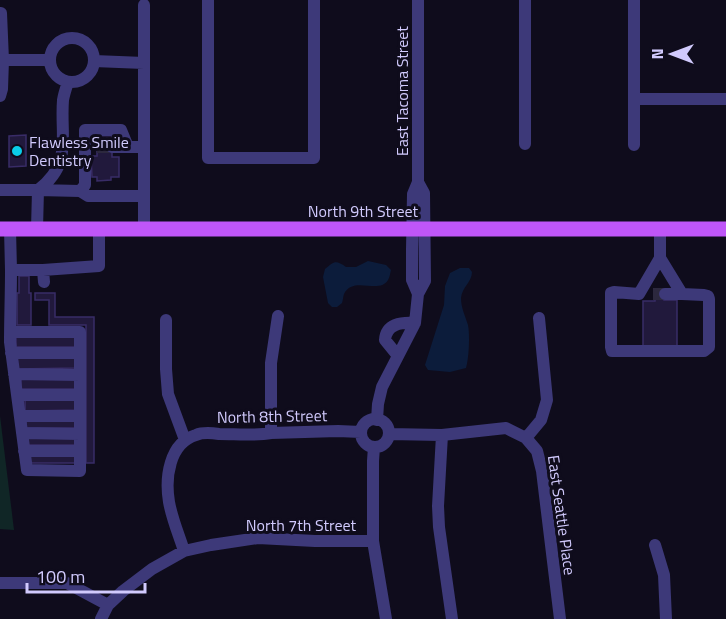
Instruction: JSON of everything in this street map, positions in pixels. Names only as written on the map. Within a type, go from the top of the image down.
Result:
[{"type":"main road","name":"North 9th Street","points":[[5,230],[726,230]]},
{"type":"street","points":[[208,0],[208,158],[314,158],[314,0]]},
{"type":"street","name":"East Tacoma Street","points":[[377,420],[382,387],[415,323],[418,294],[412,280],[419,229],[413,194],[418,182],[418,0]]},
{"type":"street","points":[[525,0],[525,144]]},
{"type":"street","points":[[634,0],[634,145]]},
{"type":"street","points":[[144,5],[144,229]]},
{"type":"street","points":[[0,12],[2,89],[0,96]]},
{"type":"street","points":[[71,37],[84,41],[89,46],[93,52],[94,61],[86,78],[68,82],[54,74],[49,60],[53,47],[64,38],[71,37]]},
{"type":"street","points":[[1,67],[49,60]]},
{"type":"street","points":[[94,61],[144,63]]},
{"type":"street","points":[[38,190],[54,175],[62,158],[63,98],[68,82]]},
{"type":"street","points":[[634,99],[726,99]]},
{"type":"street","points":[[80,191],[85,185],[91,147],[85,130],[121,130],[128,147]]},
{"type":"street","points":[[112,147],[143,147]]},
{"type":"street","points":[[0,190],[80,191],[88,196],[144,196]]},
{"type":"street","points":[[37,229],[38,190]]},
{"type":"street","points":[[11,270],[44,276],[99,266],[99,229]]},
{"type":"street","points":[[5,230],[11,270],[10,332],[11,353],[27,470],[80,471],[80,332],[10,332]]},
{"type":"street","points":[[639,294],[660,258],[660,230]]},
{"type":"street","points":[[660,258],[682,294]]},
{"type":"street","points":[[614,292],[639,294],[708,296],[709,347],[707,350],[612,351],[611,294],[614,292]]},
{"type":"street","points":[[270,433],[271,363],[278,316]]},
{"type":"street","points":[[389,434],[442,435],[506,428],[526,438],[541,420],[547,400],[539,318]]},
{"type":"street","points":[[166,320],[168,394],[185,441],[176,448],[170,466],[169,502],[184,551]]},
{"type":"street","points":[[398,356],[385,340],[386,332],[389,328],[403,322],[415,323]]},
{"type":"street","points":[[11,353],[80,352]]},
{"type":"street","points":[[14,374],[80,375]]},
{"type":"street","points":[[17,395],[80,395]]},
{"type":"street","points":[[20,416],[80,416]]},
{"type":"street","points":[[377,420],[386,424],[389,434],[384,444],[374,447],[364,442],[361,432],[366,423],[377,420]]},
{"type":"street","name":"North 8th Street","points":[[185,441],[196,434],[361,432]]},
{"type":"street","points":[[22,433],[80,434]]},
{"type":"street","points":[[442,435],[439,526],[452,619]]},
{"type":"street","name":"East Seattle Place","points":[[526,438],[537,451],[542,471],[560,619]]},
{"type":"street","points":[[374,447],[374,541],[386,619]]},
{"type":"street","points":[[24,451],[80,451]]},
{"type":"street","name":"North 7th Street","points":[[108,604],[152,569],[184,551],[258,538],[374,541]]},
{"type":"street","points":[[656,545],[664,575],[666,619]]},
{"type":"street","points":[[0,584],[67,583],[108,604],[101,619]]},
{"type":"green space","points":[[0,416],[14,530],[0,529]]},
{"type":"water","points":[[368,261],[386,265],[391,270],[388,280],[379,286],[353,286],[344,294],[342,303],[337,307],[332,307],[328,303],[323,277],[325,269],[335,262],[346,267],[356,267]]},
{"type":"water","points":[[460,268],[469,268],[472,272],[461,298],[469,329],[466,368],[450,372],[428,370],[425,365],[444,305],[445,286],[450,273]]},
{"type":"building","points":[[97,132],[112,132],[112,157],[119,157],[119,177],[97,181],[97,177],[92,177],[91,156],[97,156]]},
{"type":"building","name":"Flawless Smile Dentistry","points":[[26,135],[26,166],[9,167],[9,136]]},
{"type":"building","points":[[19,276],[29,276],[31,325],[17,325]]},
{"type":"building","points":[[655,292],[664,292],[664,300],[677,300],[677,346],[643,346],[643,301],[655,301]]},
{"type":"building","points":[[35,293],[55,293],[55,317],[94,317],[94,463],[86,463],[86,325],[49,325],[49,300],[35,300]]},
{"type":"building","points":[[16,336],[75,336],[75,347],[16,347]]},
{"type":"building","points":[[17,357],[75,357],[75,368],[17,369]]},
{"type":"building","points":[[21,378],[75,378],[75,389],[21,389]]},
{"type":"building","points":[[75,399],[76,410],[25,411],[25,400]]},
{"type":"building","points":[[26,420],[75,420],[76,428],[26,428]]},
{"type":"building","points":[[28,438],[75,438],[75,445],[28,445]]},
{"type":"building","points":[[30,455],[76,455],[76,463],[30,463]]},
{"type":"tunnel","points":[[97,147],[112,147]]},
{"type":"tunnel","points":[[653,294],[665,294]]},
{"type":"place","name":"Flawless Smile Dentistry","points":[[17,151]]}]
